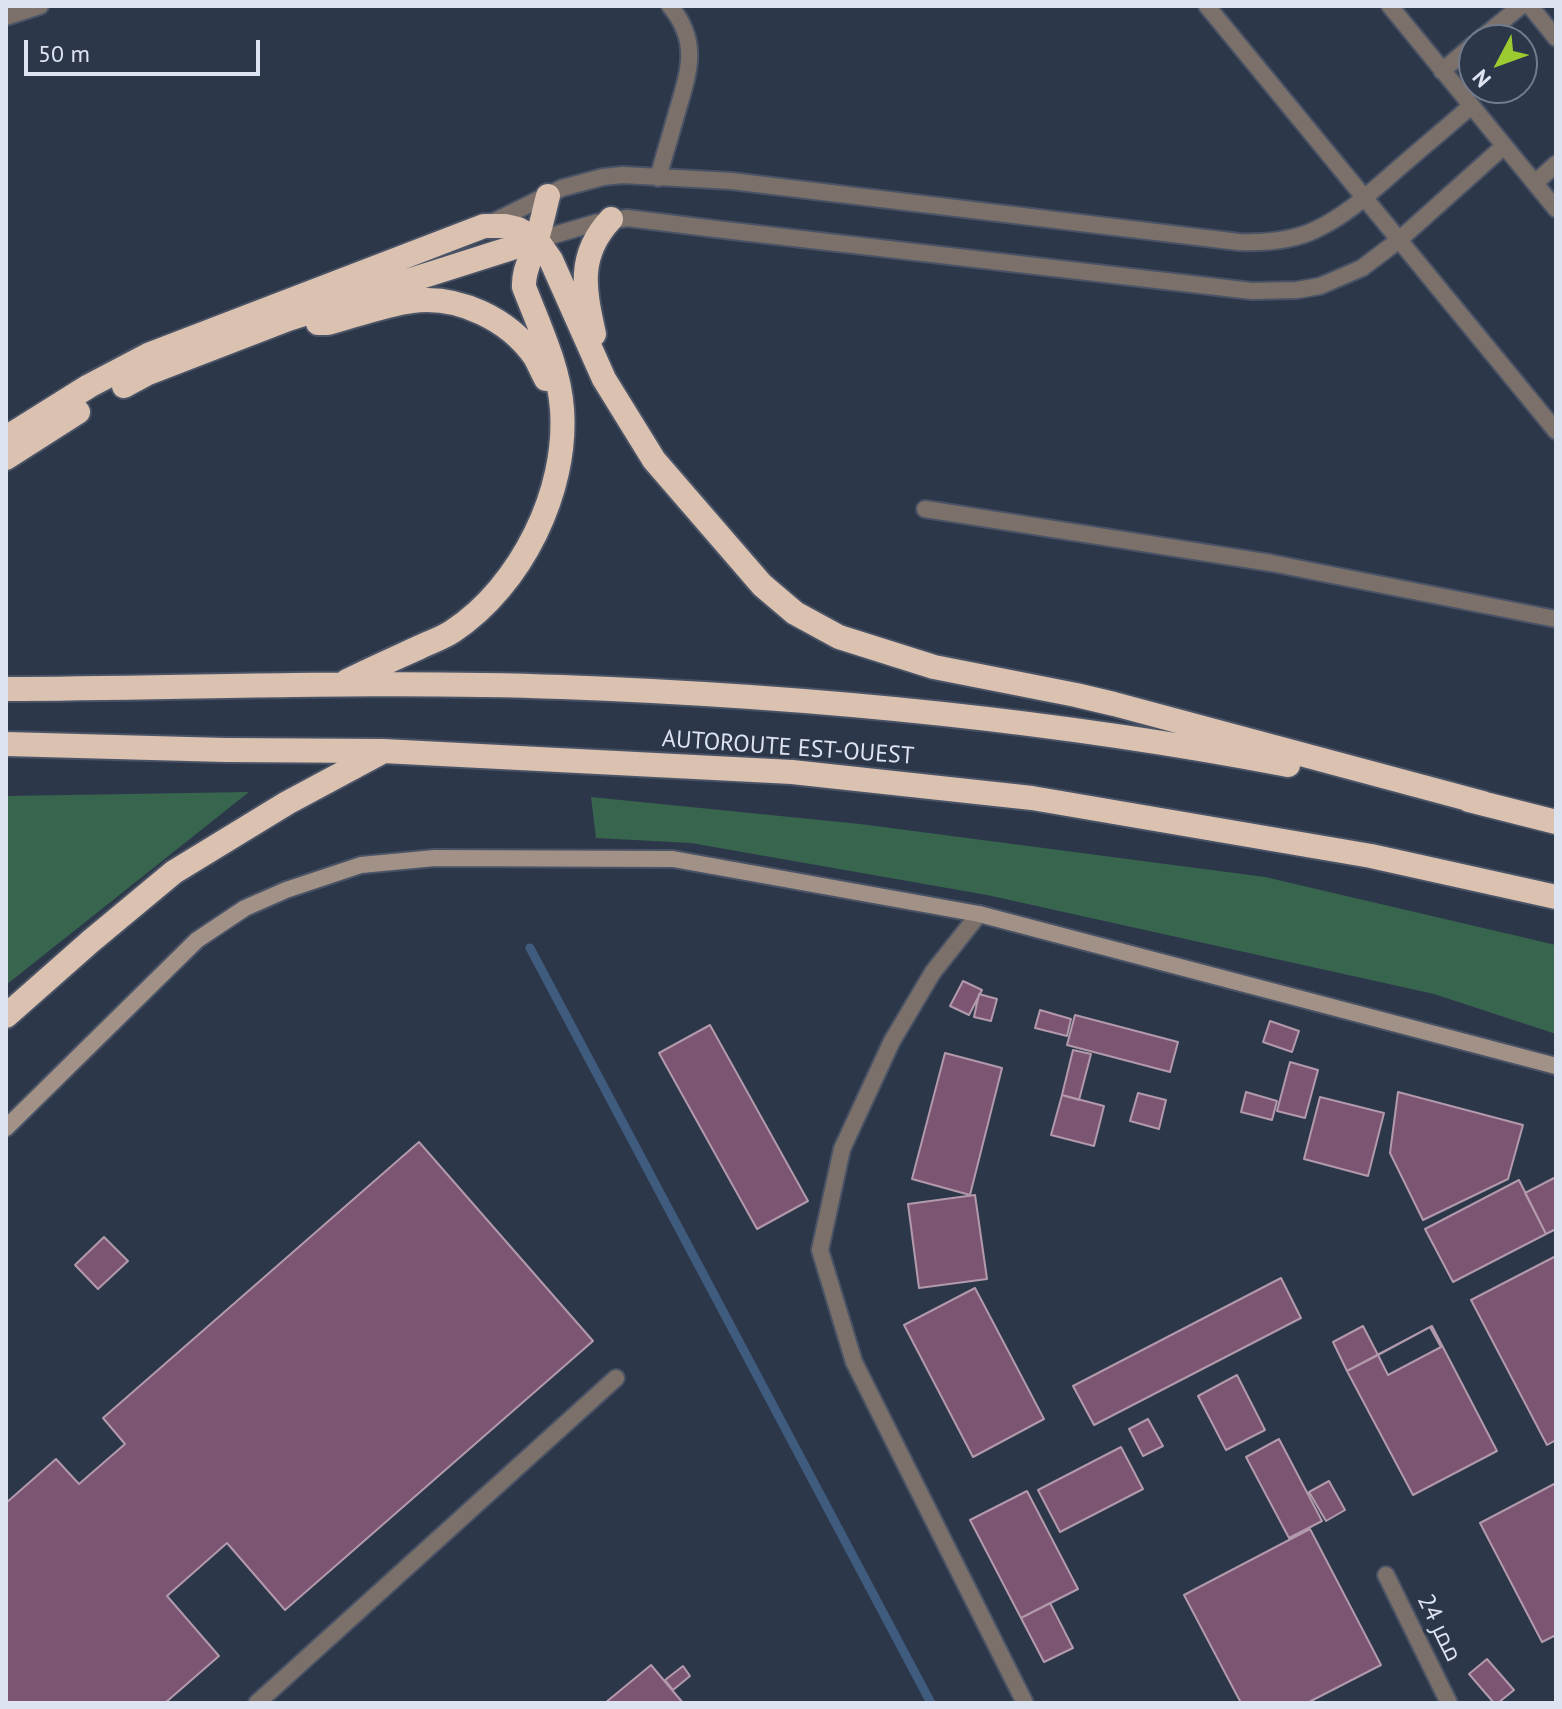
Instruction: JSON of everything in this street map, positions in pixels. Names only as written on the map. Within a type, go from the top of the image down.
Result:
[{"type":"highway","points":[[340,684],[452,632],[486,605],[537,533],[552,492],[563,411],[555,370],[524,287],[524,275],[548,196]]},
{"type":"highway","points":[[604,379],[588,309],[585,279],[591,246],[599,231],[611,219]]},
{"type":"highway","points":[[6,438],[89,386],[148,355],[484,226],[518,229],[537,240],[551,260],[604,379],[654,460],[762,585],[795,613],[839,637],[934,667],[1114,704],[1483,803]]},
{"type":"highway","points":[[6,458],[100,398],[148,373],[288,319],[537,240]]},
{"type":"highway","points":[[288,319],[328,323],[412,301],[440,301],[468,307],[494,319],[516,336],[534,357],[548,383],[560,450]]},
{"type":"highway","name":"AUTOROUTE EST-OUEST","points":[[6,689],[340,684],[559,686],[723,694],[920,711],[1122,737],[1483,803],[1556,822]]},
{"type":"highway","name":"AUTOROUTE EST-OUEST","points":[[6,744],[383,751],[792,772],[1032,798],[1371,856],[1556,897]]},
{"type":"highway","points":[[6,1016],[174,872],[287,803],[383,751]]},
{"type":"main road","points":[[6,1128],[197,940],[245,908],[286,890],[361,865],[435,858],[673,859],[979,914],[1556,1066]]},
{"type":"lane","points":[[6,17],[40,6]]},
{"type":"lane","points":[[658,178],[689,68],[686,33],[681,19],[670,6]]},
{"type":"lane","points":[[1207,6],[1556,431]]},
{"type":"lane","points":[[1390,6],[1556,209]]},
{"type":"lane","points":[[1499,24],[1521,6]]},
{"type":"lane","points":[[1530,6],[1556,38]]},
{"type":"lane","points":[[1442,71],[1458,58]]},
{"type":"lane","points":[[484,226],[582,181],[623,175],[731,181],[1259,243],[1278,241],[1316,230],[1333,221],[1471,106]]},
{"type":"lane","points":[[537,240],[611,219],[642,219],[1252,291],[1297,290],[1320,286],[1362,268],[1399,240],[1504,146]]},
{"type":"lane","points":[[1535,183],[1556,164]]},
{"type":"lane","points":[[925,509],[1271,563],[1556,619]]},
{"type":"lane","points":[[979,914],[933,972],[892,1041],[842,1149],[820,1250],[854,1362],[1025,1703]]},
{"type":"lane","points":[[257,1703],[616,1378]]},
{"type":"lane","name":"ممر 24","points":[[1386,1575],[1449,1703]]},
{"type":"green space","points":[[249,792],[6,985],[6,796]]},
{"type":"green space","points":[[591,797],[860,824],[1265,877],[1556,945],[1556,1034],[1434,994],[987,895],[691,843],[596,838]]},
{"type":"building","points":[[963,981],[982,990],[969,1015],[950,1006]]},
{"type":"building","points":[[979,994],[997,999],[991,1021],[974,1017]]},
{"type":"building","points":[[1040,1010],[1071,1019],[1067,1036],[1035,1028]]},
{"type":"building","points":[[1075,1015],[1178,1042],[1170,1072],[1067,1045]]},
{"type":"building","points":[[1270,1021],[1299,1031],[1292,1052],[1263,1042]]},
{"type":"building","points":[[710,1025],[808,1201],[757,1229],[659,1053]]},
{"type":"building","points":[[1073,1050],[1091,1054],[1079,1100],[1062,1095]]},
{"type":"building","points":[[945,1053],[1002,1068],[970,1195],[912,1179]]},
{"type":"building","points":[[1290,1062],[1318,1070],[1305,1118],[1277,1111]]},
{"type":"building","points":[[1246,1092],[1277,1101],[1272,1120],[1241,1112]]},
{"type":"building","points":[[1398,1092],[1523,1125],[1508,1179],[1423,1220],[1390,1153]]},
{"type":"building","points":[[1138,1093],[1166,1100],[1159,1129],[1130,1121]]},
{"type":"building","points":[[1062,1095],[1104,1106],[1094,1146],[1051,1135]]},
{"type":"building","points":[[1320,1097],[1384,1113],[1368,1176],[1304,1159]]},
{"type":"building","points":[[419,1142],[593,1341],[285,1610],[227,1543],[167,1596],[219,1656],[165,1703],[6,1703],[6,1503],[56,1459],[79,1484],[125,1444],[103,1418]]},
{"type":"building","points":[[1556,1177],[1556,1229],[1546,1234],[1525,1193]]},
{"type":"building","points":[[1519,1180],[1546,1234],[1453,1282],[1425,1229]]},
{"type":"building","points":[[975,1195],[987,1279],[919,1288],[908,1204]]},
{"type":"building","points":[[104,1237],[128,1261],[98,1289],[75,1265]]},
{"type":"building","points":[[1556,1256],[1556,1440],[1547,1445],[1471,1300]]},
{"type":"building","points":[[1281,1278],[1301,1318],[1094,1425],[1073,1386]]},
{"type":"building","points":[[975,1288],[1044,1419],[973,1457],[904,1325]]},
{"type":"building","points":[[1363,1326],[1378,1355],[1347,1371],[1333,1342]]},
{"type":"building","points":[[1432,1326],[1497,1451],[1413,1495],[1347,1371]]},
{"type":"building","points":[[1430,1327],[1441,1347],[1388,1375],[1378,1355]]},
{"type":"building","points":[[1237,1375],[1265,1430],[1226,1450],[1198,1396]]},
{"type":"building","points":[[1148,1419],[1163,1446],[1143,1456],[1129,1429]]},
{"type":"building","points":[[1279,1439],[1322,1521],[1289,1538],[1246,1457]]},
{"type":"building","points":[[1121,1447],[1143,1489],[1060,1532],[1038,1490]]},
{"type":"building","points":[[1329,1481],[1345,1510],[1326,1521],[1309,1492]]},
{"type":"building","points":[[1556,1483],[1556,1635],[1542,1642],[1480,1523]]},
{"type":"building","points":[[1027,1491],[1078,1589],[1021,1618],[970,1520]]},
{"type":"building","points":[[1310,1529],[1381,1665],[1307,1703],[1241,1703],[1184,1595]]},
{"type":"building","points":[[1050,1603],[1073,1648],[1044,1662],[1021,1618]]},
{"type":"building","points":[[1487,1659],[1514,1690],[1498,1703],[1494,1703],[1469,1674]]},
{"type":"building","points":[[651,1665],[683,1703],[605,1703]]},
{"type":"building","points":[[683,1666],[690,1676],[673,1690],[665,1680]]},
{"type":"waterway","points":[[530,948],[931,1703]]}]
